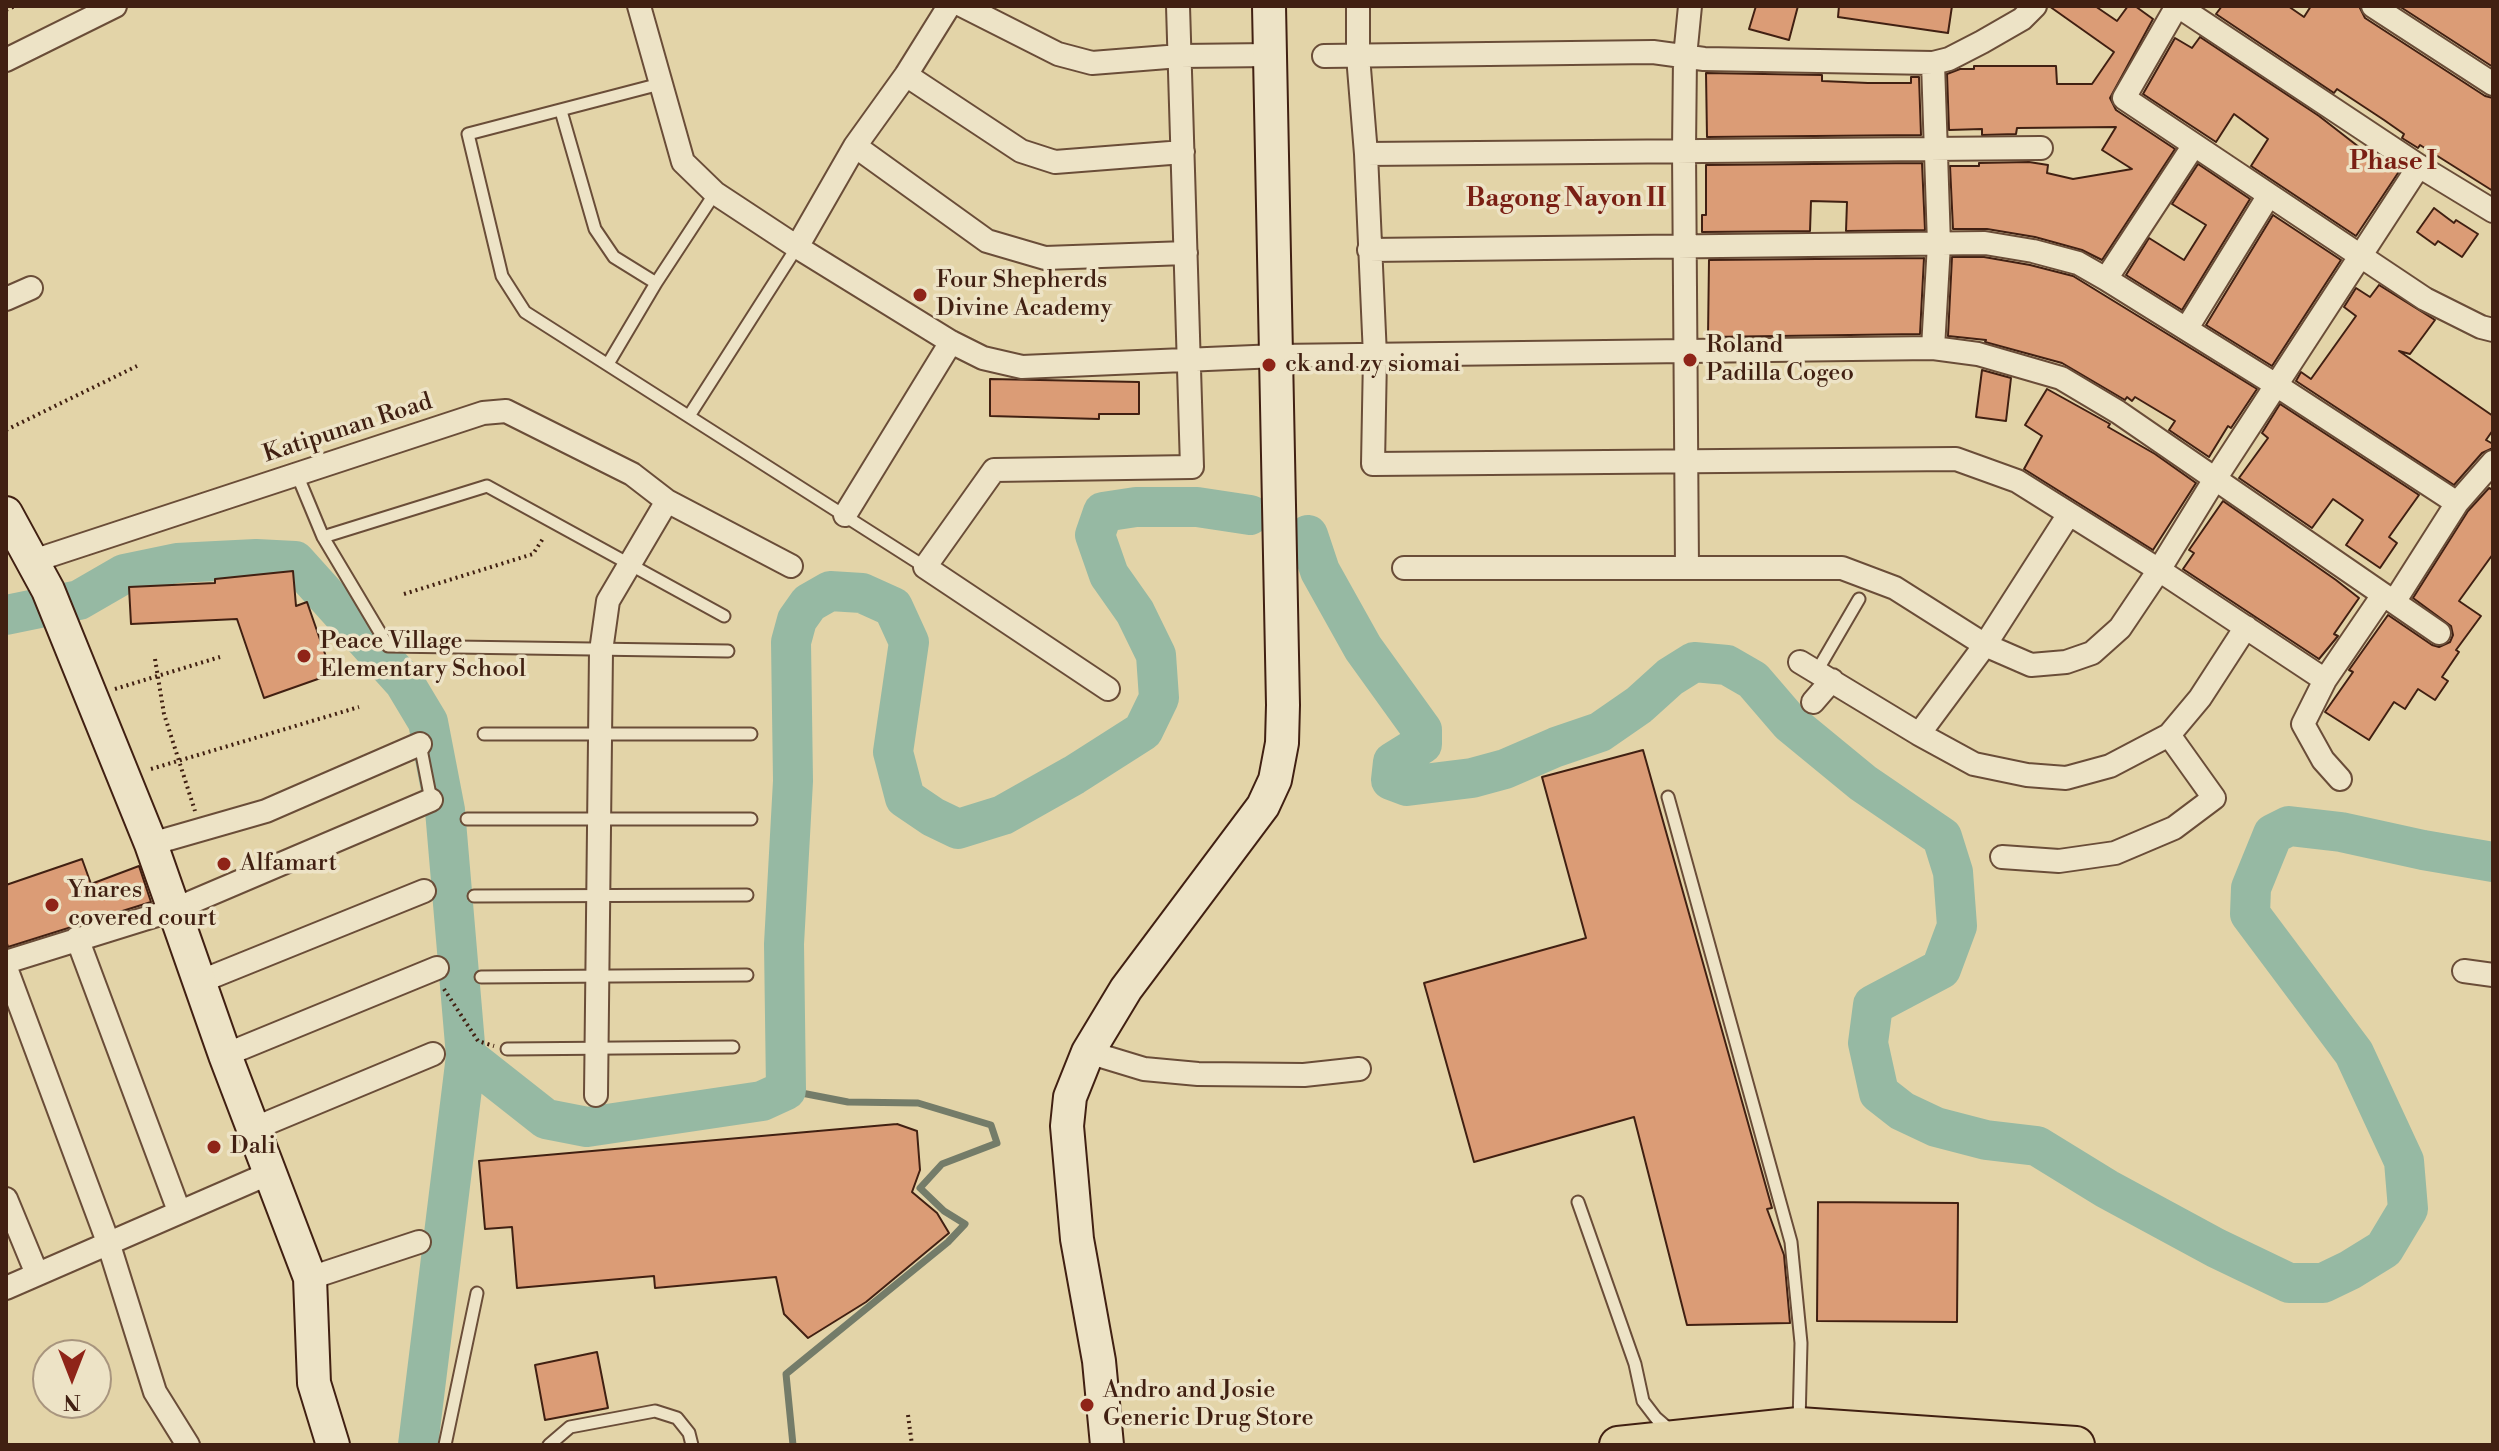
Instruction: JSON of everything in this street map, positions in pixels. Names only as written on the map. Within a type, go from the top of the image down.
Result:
[{"type":"main road","points":[[1618,1445],[1810,1429],[2076,1445]]},
{"type":"street","points":[[6,60],[115,6]]},
{"type":"street","points":[[639,6],[683,162],[715,193],[797,247],[951,342],[983,358],[1022,367],[1277,356],[1933,348],[1978,354],[2061,378],[2118,412],[2439,633]]},
{"type":"street","points":[[797,247],[855,146],[906,75],[949,6]]},
{"type":"street","points":[[963,6],[1058,54],[1092,63],[1180,56],[1271,55]]},
{"type":"street","points":[[1108,689],[925,567],[994,470],[1192,467],[1178,6]]},
{"type":"street","points":[[1107,1445],[1099,1361],[1077,1239],[1067,1126],[1070,1097],[1088,1052],[1126,989],[1263,806],[1275,780],[1282,743],[1269,6]]},
{"type":"street","points":[[1358,6],[1358,56],[1366,154],[1375,356],[1373,464],[1956,459],[2017,481],[2325,680]]},
{"type":"street","points":[[1687,568],[1684,150],[1685,57],[1690,6]]},
{"type":"street","points":[[1324,56],[1653,52],[1685,57],[1933,63],[1949,59],[1982,42],[2022,19],[2035,6]]},
{"type":"street","points":[[2493,211],[2419,166],[2178,6],[2124,98],[2425,299],[2493,330]]},
{"type":"street","points":[[2373,6],[2404,14],[2493,84]]},
{"type":"street","points":[[1933,63],[1939,244],[1933,348]]},
{"type":"street","points":[[906,75],[1021,151],[1055,162],[1183,152]]},
{"type":"street","points":[[2106,279],[2194,145]]},
{"type":"street","points":[[855,146],[987,241],[1045,258],[1186,253]]},
{"type":"street","points":[[1366,154],[2041,148]]},
{"type":"street","points":[[1404,568],[1842,568],[1895,588],[1985,645],[2031,665],[2066,662],[2092,653],[2120,628],[2159,570],[2419,166]]},
{"type":"street","points":[[2187,328],[2269,195]]},
{"type":"street","points":[[1369,250],[1985,243],[2033,251],[2078,263],[2106,279],[2457,503]]},
{"type":"street","points":[[6,299],[31,288]]},
{"type":"street","points":[[845,515],[951,342]]},
{"type":"street","name":"Katipunan Road","points":[[33,561],[296,472],[483,413],[506,411],[632,474],[667,501],[791,566]]},
{"type":"street","points":[[2340,779],[2323,760],[2303,724],[2325,680],[2389,599],[2457,503],[2493,462]]},
{"type":"street","points":[[596,1095],[601,651],[608,601],[667,501]]},
{"type":"street","points":[[6,513],[48,590],[124,776],[310,1278],[314,1383],[333,1445]]},
{"type":"street","points":[[1919,734],[1985,645],[2069,514]]},
{"type":"street","points":[[1813,702],[1816,671],[1974,764],[2027,775],[2066,778],[2110,766],[2169,735],[2200,698],[2246,627]]},
{"type":"street","points":[[2002,857],[2059,861],[2115,853],[2174,828],[2214,798],[2169,735]]},
{"type":"street","points":[[151,844],[266,811],[420,744]]},
{"type":"street","points":[[188,1445],[155,1392],[108,1242],[6,965],[77,938],[173,910],[431,800]]},
{"type":"street","points":[[199,982],[424,891]]},
{"type":"street","points":[[77,938],[179,1211]]},
{"type":"street","points":[[225,1055],[437,968]]},
{"type":"street","points":[[2464,971],[2493,975]]},
{"type":"street","points":[[1088,1052],[1144,1069],[1198,1074],[1304,1075],[1359,1069]]},
{"type":"street","points":[[253,1129],[433,1054]]},
{"type":"street","points":[[6,1288],[270,1173]]},
{"type":"street","points":[[6,1199],[37,1274]]},
{"type":"street","points":[[310,1278],[419,1242]]},
{"type":"lane","points":[[660,84],[468,134],[502,276],[525,312],[925,567]]},
{"type":"lane","points":[[561,111],[595,229],[614,257],[656,283]]},
{"type":"lane","points":[[608,364],[715,193]]},
{"type":"lane","points":[[689,416],[797,247]]},
{"type":"lane","points":[[296,472],[323,537],[388,646],[728,651]]},
{"type":"lane","points":[[323,537],[487,486],[724,616]]},
{"type":"lane","points":[[1816,671],[1859,599]]},
{"type":"lane","points":[[484,734],[751,734]]},
{"type":"lane","points":[[420,744],[431,800]]},
{"type":"lane","points":[[1668,797],[1791,1242],[1810,1429]]},
{"type":"lane","points":[[467,819],[751,819]]},
{"type":"lane","points":[[474,896],[747,895]]},
{"type":"lane","points":[[481,977],[747,975]]},
{"type":"lane","points":[[507,1049],[733,1047]]},
{"type":"lane","points":[[1578,1202],[1635,1364],[1643,1401],[1678,1441]]},
{"type":"lane","points":[[445,1445],[477,1293]]},
{"type":"lane","points":[[549,1445],[570,1427],[655,1411],[677,1418],[689,1433],[692,1445]]},
{"type":"path","points":[[6,10],[15,6]]},
{"type":"path","points":[[6,430],[137,366]]},
{"type":"path","points":[[404,594],[533,554],[554,521]]},
{"type":"path","points":[[91,696],[220,657]]},
{"type":"path","points":[[155,659],[164,714],[200,829]]},
{"type":"path","points":[[124,776],[359,707]]},
{"type":"path","points":[[445,994],[478,1041]]},
{"type":"path","points":[[908,1415],[912,1445]]},
{"type":"building","points":[[1756,6],[1798,6],[1789,40],[1749,29]]},
{"type":"building","points":[[1839,6],[1952,6],[1948,33],[1838,17]]},
{"type":"building","points":[[2049,6],[2095,6],[2117,21],[2128,6],[2135,6],[2153,19],[2110,98],[2116,110],[2175,149],[2102,260],[2082,250],[2035,237],[1987,229],[1953,229],[1950,166],[2029,162],[2048,165],[2047,173],[2073,179],[2132,169],[2102,150],[2116,127],[2017,128],[2016,134],[1982,135],[1982,129],[1949,130],[1947,74],[1960,69],[1974,69],[1974,66],[2056,66],[2057,84],[2092,84],[2114,52]]},
{"type":"building","points":[[2222,6],[2288,6],[2304,17],[2311,6],[2359,6],[2365,18],[2485,96],[2493,98],[2493,191],[2420,145],[2418,148],[2402,138],[2404,134],[2384,120],[2337,89],[2334,93],[2216,14]]},
{"type":"building","points":[[2399,6],[2493,6],[2493,67]]},
{"type":"building","points":[[2200,37],[2319,116],[2377,161],[2386,161],[2400,170],[2356,236],[2251,166],[2268,139],[2234,114],[2216,142],[2143,94],[2175,38],[2192,48]]},
{"type":"building","points":[[1706,73],[1822,75],[1822,81],[1868,83],[1911,83],[1911,77],[1919,77],[1921,135],[1707,137]]},
{"type":"building","points":[[1922,163],[1925,230],[1846,231],[1847,202],[1811,201],[1810,231],[1702,232],[1702,215],[1706,215],[1706,165]]},
{"type":"building","points":[[2198,164],[2250,199],[2182,310],[2126,275],[2149,238],[2184,260],[2206,225],[2172,204]]},
{"type":"building","points":[[2434,208],[2454,223],[2456,220],[2478,234],[2462,257],[2438,241],[2435,245],[2417,232]]},
{"type":"building","points":[[2273,215],[2341,260],[2272,366],[2206,325]]},
{"type":"building","points":[[1952,257],[1984,257],[2073,276],[2257,389],[2209,457],[2169,430],[2175,421],[2135,397],[2132,401],[2127,397],[2125,400],[2062,363],[1986,340],[1948,336]]},
{"type":"building","points":[[1924,258],[1920,334],[1708,337],[1709,260]]},
{"type":"building","points":[[2379,285],[2435,320],[2410,354],[2399,351],[2493,416],[2493,430],[2486,440],[2493,444],[2493,448],[2482,453],[2454,485],[2296,381],[2301,372],[2311,379],[2356,316],[2344,307],[2356,288],[2370,297]]},
{"type":"building","points":[[1982,370],[2011,378],[2006,421],[1976,417]]},
{"type":"building","points":[[990,379],[1139,382],[1139,414],[1099,414],[1099,419],[990,416]]},
{"type":"building","points":[[2047,389],[2110,424],[2108,427],[2155,454],[2196,483],[2153,550],[2024,469],[2042,436],[2025,425]]},
{"type":"building","points":[[2280,404],[2419,495],[2389,537],[2397,543],[2380,568],[2346,545],[2363,520],[2333,499],[2312,528],[2239,478],[2268,438],[2262,433]]},
{"type":"building","points":[[2489,488],[2493,490],[2493,554],[2459,601],[2481,616],[2456,650],[2459,652],[2442,677],[2448,681],[2435,700],[2418,689],[2405,709],[2394,702],[2369,740],[2325,712],[2353,672],[2349,670],[2388,615],[2432,645],[2439,647],[2450,642],[2453,635],[2451,626],[2413,598],[2468,511]]},
{"type":"building","points":[[2223,501],[2359,598],[2334,634],[2338,636],[2319,659],[2183,569],[2194,553],[2189,550]]},
{"type":"building","points":[[293,571],[296,606],[307,602],[332,674],[264,698],[237,619],[131,624],[129,587],[215,583],[215,579]]},
{"type":"building","points":[[1643,750],[1772,1208],[1767,1209],[1784,1255],[1790,1323],[1687,1325],[1634,1117],[1474,1162],[1424,983],[1586,938],[1542,777]]},
{"type":"building","name":"Ynares covered court","points":[[82,859],[91,884],[139,866],[151,902],[8,947],[6,885]]},
{"type":"building","points":[[897,1124],[917,1131],[920,1170],[912,1192],[937,1213],[949,1233],[866,1302],[808,1338],[784,1314],[776,1277],[655,1288],[654,1276],[517,1288],[512,1227],[485,1229],[479,1161]]},
{"type":"building","points":[[1818,1202],[1958,1203],[1957,1322],[1817,1321]]},
{"type":"building","points":[[597,1352],[608,1408],[545,1420],[535,1365]]},
{"type":"waterway","points":[[6,615],[79,600],[124,574],[177,563],[256,559],[295,561],[404,682],[428,722],[445,810],[466,1056],[546,1119],[587,1127],[762,1101],[786,1090],[784,944],[793,781],[791,642],[797,620],[809,603],[830,591],[862,593],[893,607],[909,642],[893,752],[905,798],[958,829],[1003,815],[1143,731],[1159,698],[1156,655],[1135,612],[1109,575],[1095,535],[1103,512],[1136,507],[1197,507],[1250,515]]},
{"type":"waterway","points":[[1308,535],[1320,571],[1363,648],[1422,730],[1422,744],[1393,762],[1391,780],[1407,786],[1472,778],[1505,769],[1600,732],[1694,662],[1727,665],[1753,680],[1790,723],[1863,783],[1942,837],[1953,872],[1957,926],[1941,969],[1873,1005],[1868,1043],[1879,1093],[1902,1111],[1936,1127],[1986,1140],[2037,1146],[2107,1189],[2216,1248],[2289,1283],[2323,1283],[2384,1249],[2408,1209],[2404,1161],[2354,1053],[2250,914],[2251,888],[2273,834],[2289,826],[2341,832],[2493,862]]},
{"type":"waterway","points":[[418,1445],[466,1056]]},
{"type":"waterway","points":[[786,1090],[848,1102],[918,1103],[991,1125],[997,1143],[942,1164],[920,1188],[944,1211],[965,1224],[948,1242],[786,1374],[793,1445]]},
{"type":"place","name":"Four Shepherds Divine Academy","points":[[920,295]]},
{"type":"place","name":"Roland Padilla Cogeo","points":[[1690,360]]},
{"type":"place","name":"ck and zy siomai","points":[[1269,365]]},
{"type":"place","name":"Peace Village Elementary School","points":[[304,656]]},
{"type":"place","name":"Alfamart","points":[[224,864]]},
{"type":"place","name":"Ynares covered court","points":[[52,905]]},
{"type":"place","name":"Dali","points":[[214,1147]]},
{"type":"place","name":"Andro and Josie Generic Drug Store","points":[[1087,1405]]},
{"type":"district","name":"Phase I","points":[[2393,163]]},
{"type":"district","name":"Bagong Nayon II","points":[[1566,200]]}]
